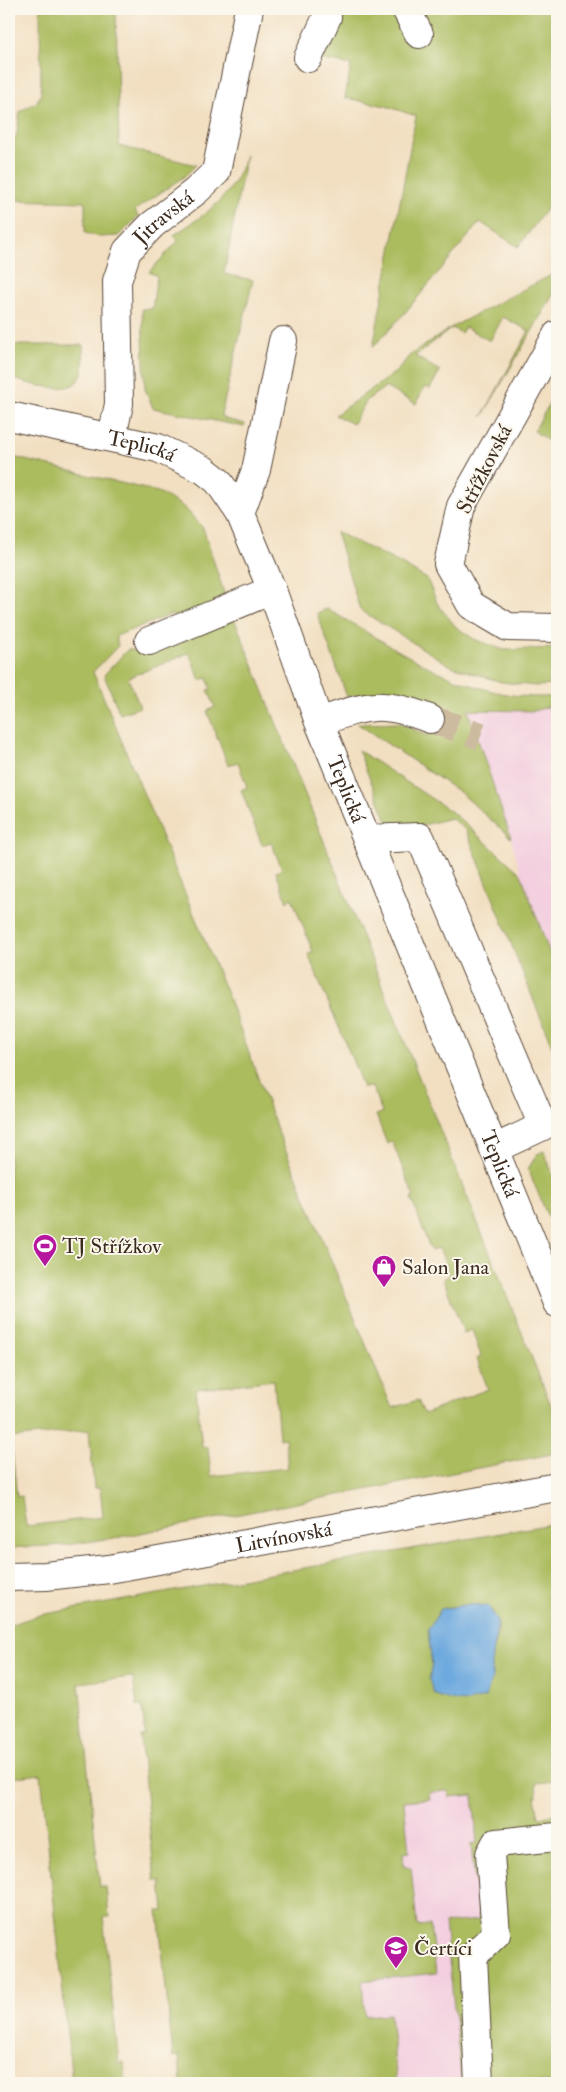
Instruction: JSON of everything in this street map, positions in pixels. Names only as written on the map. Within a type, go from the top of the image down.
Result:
[{"type":"street","name":"Jitravská","points":[[112,437],[118,404],[117,280],[127,251],[152,225],[196,191],[216,172],[249,9]]},
{"type":"street","points":[[308,58],[327,17],[327,9]]},
{"type":"street","points":[[406,9],[419,34]]},
{"type":"street","name":"Střížkovská","points":[[557,335],[461,506],[448,564],[471,605],[508,627],[557,628]]},
{"type":"street","points":[[240,513],[256,470],[283,341]]},
{"type":"street","name":"Teplická","points":[[9,416],[158,448],[204,470],[218,481],[240,513],[272,590],[319,722],[557,1304]]},
{"type":"street","points":[[149,641],[272,590]]},
{"type":"street","points":[[319,722],[369,706],[388,706],[430,719]]},
{"type":"street","points":[[367,839],[420,837],[543,1126],[494,1149]]},
{"type":"street","name":"Litvínovská","points":[[9,1577],[46,1576],[109,1568],[557,1486]]},
{"type":"street","points":[[479,2083],[473,1956],[496,1934],[490,1854],[496,1844],[557,1837]]},
{"type":"shaded area","points":[[557,704],[557,973],[521,874],[511,838],[468,710],[534,711]]},
{"type":"shaded area","name":"Čertíci","points":[[363,1767],[489,1778],[541,2083],[289,2083]]},
{"type":"green space","points":[[40,9],[116,9],[119,146],[196,165],[185,176],[135,210],[138,217],[118,236],[100,237],[85,233],[85,202],[9,200],[9,151],[17,134],[20,111],[37,102],[41,93]]},
{"type":"green space","points":[[341,9],[557,9],[557,195],[518,247],[480,222],[404,314],[373,347],[416,116],[386,106],[345,98],[351,65],[319,59]]},
{"type":"green space","points":[[246,155],[224,274],[253,280],[221,415],[225,419],[245,424],[244,427],[153,408],[145,389],[142,309],[152,309],[157,276],[149,272],[178,241],[174,235],[209,210],[227,193]]},
{"type":"green space","points":[[557,272],[557,288],[482,417],[529,331],[503,317],[490,341],[465,327],[461,333],[452,328],[415,356],[440,371],[430,389],[424,388],[416,404],[385,387],[367,400],[353,424],[335,415],[397,371],[409,356],[452,327]]},
{"type":"green space","points":[[9,345],[83,345],[81,376],[76,383],[68,387],[59,388],[9,378]]},
{"type":"green space","points":[[557,390],[557,447],[534,431]]},
{"type":"green space","points":[[9,456],[158,492],[184,507],[203,528],[226,599],[177,621],[172,614],[116,636],[118,646],[93,672],[227,994],[277,1129],[392,1408],[418,1400],[424,1414],[488,1389],[477,1359],[481,1356],[472,1330],[464,1333],[443,1279],[450,1275],[439,1248],[431,1251],[411,1198],[414,1197],[392,1141],[387,1144],[376,1115],[382,1113],[372,1087],[363,1088],[308,954],[313,952],[292,898],[287,901],[276,872],[282,869],[271,842],[262,845],[241,790],[247,787],[238,762],[228,765],[207,711],[215,707],[208,690],[211,689],[207,678],[200,680],[189,653],[128,678],[140,707],[120,714],[104,675],[128,649],[147,654],[234,618],[557,1420],[557,1453],[115,1538],[65,1545],[9,1548]],"holes":[[[274,1380],[279,1439],[285,1438],[288,1468],[211,1476],[208,1447],[202,1447],[196,1389]],[[89,1430],[94,1488],[100,1488],[103,1517],[26,1526],[22,1496],[17,1497],[11,1438]]]},
{"type":"green space","points":[[336,532],[398,562],[427,579],[438,605],[456,627],[474,639],[504,650],[557,648],[557,685],[535,686],[501,682],[451,666],[360,610]]},
{"type":"green space","points":[[327,609],[437,671],[466,683],[496,692],[526,696],[557,696],[557,704],[534,711],[468,710],[511,838],[461,793],[358,724],[400,723],[428,736],[432,705],[409,698],[381,693],[347,697],[317,613]]},
{"type":"green space","points":[[358,750],[452,812],[521,874],[557,973],[557,1059],[466,830],[451,818],[392,833]]},
{"type":"green space","points":[[544,1151],[556,1189],[557,1208],[553,1229],[528,1169],[537,1154]]},
{"type":"green space","points":[[557,1523],[557,1781],[536,1783],[537,1796],[535,1797],[539,1817],[557,1815],[557,2083],[462,2083],[445,1923],[479,1920],[471,1844],[477,1843],[473,1795],[449,1797],[449,1791],[429,1792],[430,1799],[404,1801],[409,1852],[403,1853],[404,1867],[411,1867],[417,1926],[430,1925],[436,1973],[362,1981],[365,2016],[390,2014],[397,2083],[181,2083],[179,2056],[173,2057],[158,1911],[164,1911],[161,1881],[155,1881],[140,1736],[145,1735],[142,1706],[137,1706],[133,1677],[79,1683],[100,1887],[106,1887],[109,1917],[103,1917],[119,2063],[124,2062],[126,2083],[72,2083],[41,1774],[9,1778],[9,1625],[40,1615]],"holes":[[[470,1604],[488,1606],[497,1619],[498,1625],[492,1655],[492,1679],[429,1679],[432,1665],[428,1630],[441,1609]]]},
{"type":"water","points":[[470,1604],[488,1606],[498,1621],[492,1655],[492,1679],[485,1697],[459,1702],[434,1694],[429,1679],[432,1665],[428,1630],[441,1609]]},
{"type":"tunnel","points":[[430,719],[481,736]]},
{"type":"place","name":"TJ Střížkov","points":[[45,1267]]},
{"type":"place","name":"Salon Jana","points":[[384,1288]]},
{"type":"place","name":"Čertíci","points":[[396,1969]]}]
